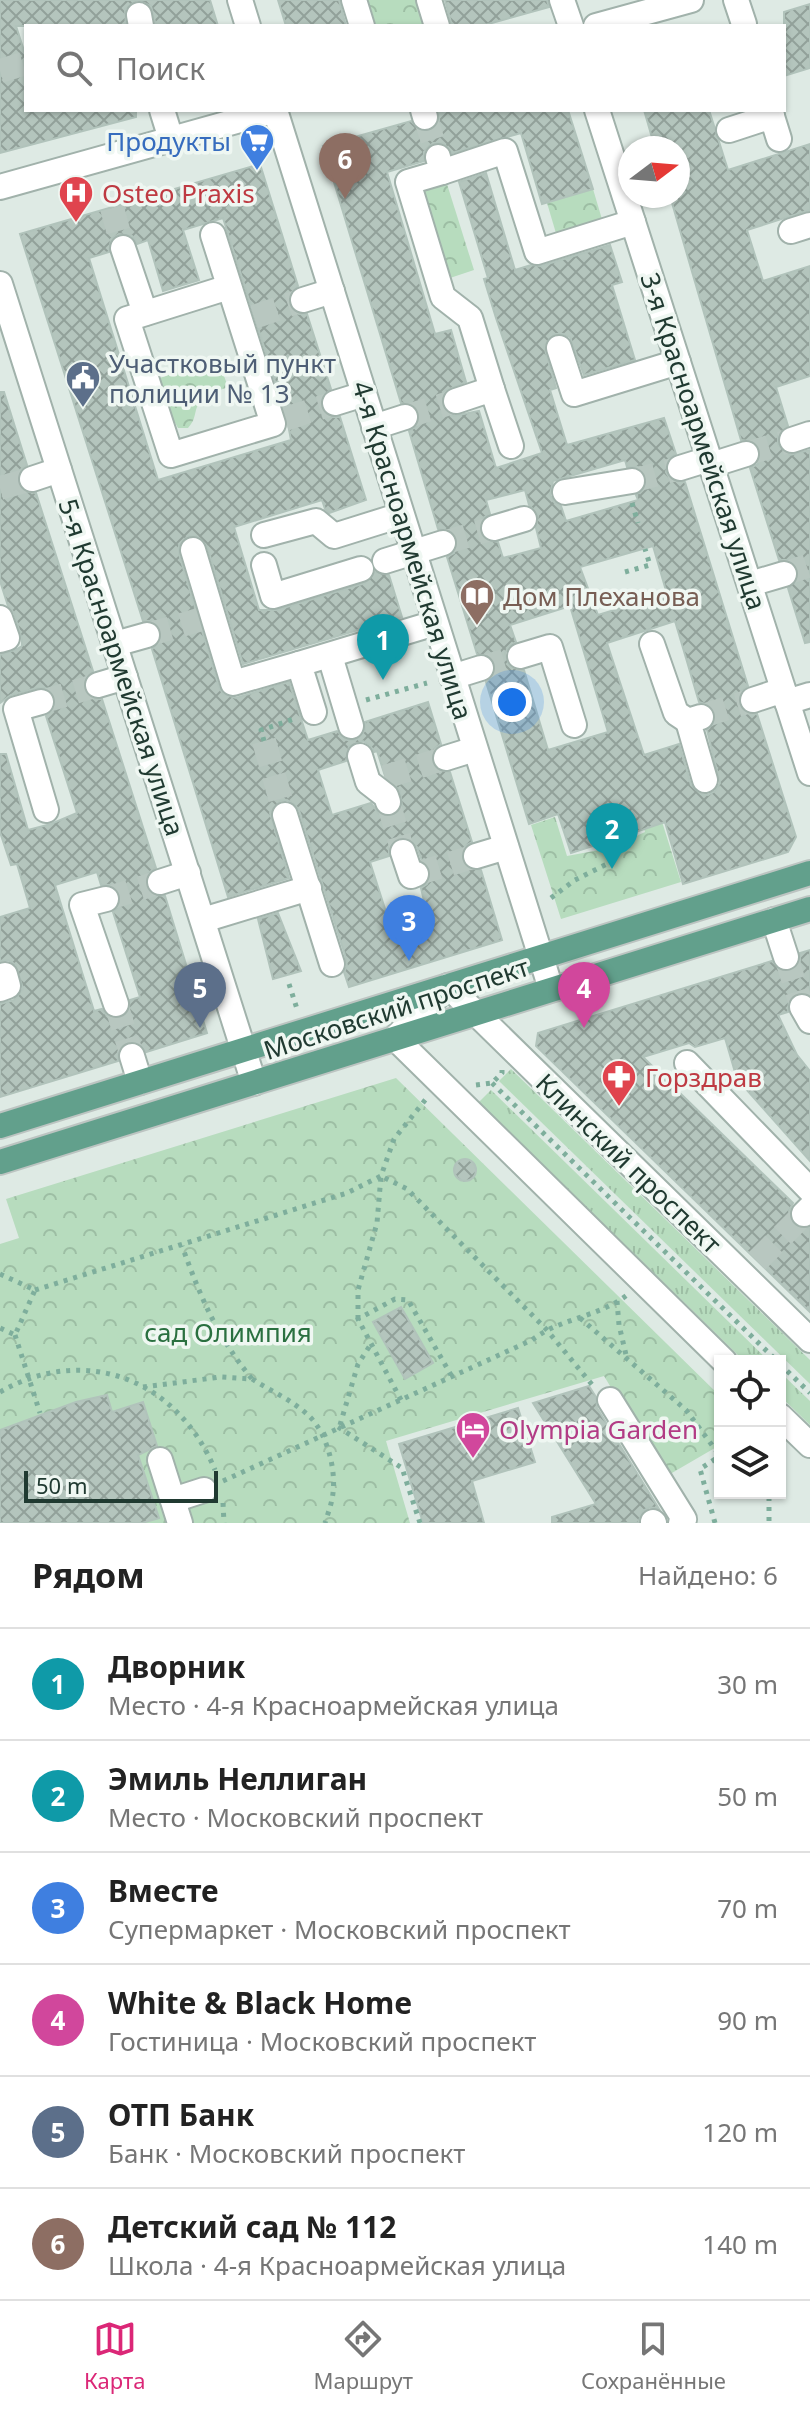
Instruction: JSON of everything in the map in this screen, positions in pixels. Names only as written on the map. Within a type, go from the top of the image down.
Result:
[{"type":"main road","name":"Московский проспект","points":[[0,1126],[810,873]]},
{"type":"main road","name":"Московский проспект","points":[[0,1162],[810,909]]},
{"type":"street","points":[[240,0],[247,24]]},
{"type":"street","points":[[354,0],[361,24]]},
{"type":"street","points":[[429,0],[436,24]]},
{"type":"street","points":[[562,0],[570,24]]},
{"type":"street","points":[[603,24],[691,0]]},
{"type":"street","points":[[736,0],[744,24]]},
{"type":"street","points":[[163,112],[171,139]]},
{"type":"street","points":[[0,187],[268,112]]},
{"type":"street","name":"4-я Красноармейская улица","points":[[276,112],[551,989]]},
{"type":"street","name":"3-я Красноармейская улица","points":[[598,112],[750,584],[793,695],[810,773]]},
{"type":"street","points":[[729,130],[773,122]]},
{"type":"street","points":[[511,446],[470,318],[443,297],[408,182],[440,164],[505,151],[537,252],[633,222]]},
{"type":"street","points":[[213,235],[229,287],[247,320],[279,422],[171,455],[127,319],[229,287]]},
{"type":"street","points":[[123,248],[145,313]]},
{"type":"street","name":"5-я Красноармейская улица","points":[[0,284],[254,1083]]},
{"type":"street","points":[[303,300],[332,291]]},
{"type":"street","points":[[559,348],[574,394],[678,362]]},
{"type":"street","points":[[456,401],[492,389]]},
{"type":"street","points":[[335,403],[364,394]]},
{"type":"street","points":[[374,427],[405,417]]},
{"type":"street","points":[[680,468],[746,454]]},
{"type":"street","points":[[32,479],[59,470]]},
{"type":"street","points":[[565,492],[632,481]]},
{"type":"street","points":[[264,535],[316,521],[334,536],[401,515]]},
{"type":"street","points":[[494,528],[524,519]]},
{"type":"street","points":[[385,561],[443,543]]},
{"type":"street","points":[[193,550],[207,617],[233,683],[435,623]]},
{"type":"street","points":[[264,565],[273,596],[361,569]]},
{"type":"street","points":[[750,584],[784,574]]},
{"type":"street","points":[[0,618],[7,638],[0,640]]},
{"type":"street","points":[[115,644],[147,635]]},
{"type":"street","points":[[652,644],[676,713],[695,718],[705,780]]},
{"type":"street","points":[[520,656],[550,647],[574,725]]},
{"type":"street","points":[[330,656],[348,716]]},
{"type":"street","points":[[299,664],[314,712]]},
{"type":"street","points":[[452,677],[481,668]]},
{"type":"street","points":[[98,685],[125,677]]},
{"type":"street","points":[[753,700],[793,695]]},
{"type":"street","points":[[41,702],[16,709],[46,810]]},
{"type":"street","points":[[446,758],[475,749]]},
{"type":"street","points":[[360,756],[388,802]]},
{"type":"street","points":[[285,815],[332,964]]},
{"type":"street","points":[[476,856],[506,847]]},
{"type":"street","points":[[403,852],[411,876],[416,874]]},
{"type":"street","points":[[160,882],[188,873]]},
{"type":"street","points":[[203,920],[309,888]]},
{"type":"street","points":[[106,899],[82,905],[116,1004]]},
{"type":"street","points":[[774,920],[786,957]]},
{"type":"street","points":[[448,986],[395,1038],[718,1355]]},
{"type":"street","name":"Клинский проспект","points":[[448,986],[750,1268],[810,1340]]},
{"type":"street","points":[[132,1056],[140,1082]]},
{"type":"street","points":[[687,1063],[808,1204]]},
{"type":"street","points":[[610,1400],[684,1519],[681,1523]]},
{"type":"street","points":[[786,1422],[810,1445]]},
{"type":"street","points":[[160,1460],[177,1512],[215,1490]]},
{"type":"path","points":[[625,572],[650,565],[645,549]]},
{"type":"path","points":[[348,716],[427,683]]},
{"type":"path","points":[[264,741],[261,730],[314,712]]},
{"type":"path","points":[[551,898],[575,880],[611,862]]},
{"type":"path","points":[[289,984],[298,1014]]},
{"type":"path","points":[[492,1083],[770,1355]]},
{"type":"path","points":[[401,1400],[358,1319],[358,1290],[377,1223],[381,1176],[394,1139],[429,1095]]},
{"type":"path","points":[[0,1274],[35,1290],[347,1193],[381,1176]]},
{"type":"path","points":[[381,1176],[407,1189],[546,1329],[603,1402],[610,1400]]},
{"type":"path","points":[[182,1246],[216,1329],[228,1350],[252,1379],[312,1419],[322,1437],[330,1457],[333,1492],[325,1523]]},
{"type":"path","points":[[35,1290],[15,1335],[40,1413]]},
{"type":"path","points":[[215,1490],[339,1427],[532,1340],[546,1329],[580,1318],[628,1294]]},
{"type":"path","points":[[358,1319],[395,1299],[408,1300],[451,1375]]},
{"type":"path","points":[[617,1301],[627,1359]]},
{"type":"path","points":[[580,1318],[686,1410],[714,1448]]},
{"type":"path","points":[[0,1328],[15,1335]]},
{"type":"path","points":[[339,1427],[358,1364],[371,1344]]},
{"type":"path","points":[[0,1392],[29,1378],[60,1370],[117,1375],[143,1387],[182,1416],[206,1450],[224,1523]]},
{"type":"path","points":[[786,1370],[810,1393]]},
{"type":"path","points":[[143,1387],[221,1377],[252,1379]]},
{"type":"path","points":[[339,1427],[402,1468],[420,1523]]},
{"type":"path","points":[[714,1460],[700,1469],[715,1523]]},
{"type":"path","points":[[769,1499],[769,1521]]},
{"type":"green space","points":[[368,0],[418,0],[424,24],[375,24]]},
{"type":"green space","points":[[447,184],[474,270],[450,278],[423,191]]},
{"type":"green space","points":[[593,189],[604,226],[558,240],[547,203]]},
{"type":"green space","points":[[220,365],[228,387],[205,398],[198,405],[188,428],[178,428],[164,403],[157,379],[183,370],[190,373]]},
{"type":"green space","points":[[653,793],[681,882],[561,919],[531,825],[555,817],[567,856],[610,848],[645,832],[634,797]]},
{"type":"green space","points":[[511,1069],[810,1360],[810,1384],[786,1361],[786,1355],[780,1355],[499,1081]]},
{"type":"green space","name":"сад Олимпия","points":[[396,1078],[714,1390],[714,1448],[665,1477],[604,1376],[386,1441],[410,1523],[0,1523],[0,1244],[19,1238],[6,1199]]},
{"type":"green space","points":[[491,1090],[763,1355],[738,1355],[479,1102]]},
{"type":"green space","points":[[786,1378],[810,1401],[810,1425],[786,1402]]},
{"type":"building","points":[[0,0],[137,0],[125,9],[126,24],[16,26],[24,51],[24,112],[136,112],[136,117],[0,153]]},
{"type":"building","points":[[137,0],[210,0],[217,24],[156,24],[151,6]]},
{"type":"building","points":[[278,0],[339,0],[345,24],[285,24]]},
{"type":"building","points":[[445,0],[547,0],[549,7],[488,24],[451,24]]},
{"type":"building","points":[[810,4],[810,68],[786,75],[786,24],[784,12]]},
{"type":"building","points":[[442,112],[569,112],[593,189],[542,204],[521,133],[452,153],[443,143],[433,143],[424,152],[424,161],[387,172],[435,334],[451,330],[466,382],[445,391],[442,406],[454,416],[479,411],[496,468],[542,453],[484,279],[488,278],[459,182],[486,173],[515,270],[531,265],[541,266],[610,245],[622,282],[612,285],[635,360],[584,375],[570,337],[554,334],[544,346],[556,388],[550,390],[567,445],[664,418],[676,454],[669,458],[666,472],[670,479],[685,482],[748,686],[741,691],[739,704],[744,712],[757,714],[796,837],[788,852],[683,884],[665,822],[615,839],[613,851],[602,843],[571,853],[558,814],[529,824],[486,682],[492,678],[495,664],[491,657],[477,654],[447,557],[454,553],[457,539],[453,532],[438,529],[409,431],[417,426],[419,413],[414,405],[401,403],[323,146],[411,121],[421,131],[430,131],[439,121],[439,113]],"holes":[[[625,460],[627,467],[638,467],[647,478],[646,487],[636,495],[638,500],[566,521],[561,506],[550,495],[553,481]],[[525,490],[529,505],[538,515],[536,528],[541,548],[503,558],[498,542],[484,539],[480,532],[483,518],[490,514],[486,500]],[[653,546],[667,594],[598,615],[580,567]],[[570,606],[608,732],[548,750],[524,670],[510,667],[505,653],[516,642],[510,625]],[[675,621],[699,702],[711,706],[715,713],[715,721],[707,730],[720,783],[715,791],[708,795],[701,794],[691,785],[679,744],[644,755],[607,643]]]},
{"type":"building","points":[[645,112],[710,112],[728,170],[810,144],[810,210],[747,230],[763,281],[810,266],[810,376],[776,387],[788,426],[778,436],[778,445],[790,455],[810,450],[810,642],[805,643],[788,588],[798,578],[798,569],[788,560],[779,560],[750,468],[758,464],[760,450],[756,442],[741,440],[673,208],[690,208],[690,136],[652,136]]},
{"type":"building","points":[[260,164],[298,286],[289,296],[289,305],[299,314],[307,314],[331,389],[321,399],[321,408],[331,417],[340,417],[366,500],[329,513],[322,500],[234,527],[259,610],[277,610],[365,583],[375,572],[389,575],[402,617],[243,664],[207,546],[197,536],[188,536],[179,546],[179,554],[219,687],[223,694],[236,698],[289,682],[308,740],[337,731],[347,740],[356,740],[365,730],[365,722],[428,702],[441,744],[435,748],[432,762],[436,769],[450,772],[472,842],[465,846],[462,860],[466,867],[481,870],[502,940],[349,987],[344,972],[347,966],[345,955],[299,810],[287,800],[280,801],[270,813],[289,878],[228,897],[152,649],[161,639],[161,630],[151,621],[143,621],[20,234]],"holes":[[[223,218],[291,440],[158,480],[89,258],[109,252],[111,239],[119,234],[132,236],[137,244],[148,240],[163,291],[199,280],[183,230]],[[363,741],[374,752],[377,751],[385,776],[400,791],[402,806],[393,816],[379,814],[371,803],[332,815],[318,770],[346,761],[349,746]],[[405,837],[417,847],[422,861],[430,868],[431,877],[421,888],[424,901],[386,912],[370,862],[389,856],[392,842]]]},
{"type":"building","points":[[0,392],[4,392],[27,465],[20,470],[18,483],[23,491],[36,493],[93,671],[84,681],[84,690],[94,699],[102,699],[156,868],[148,873],[146,886],[151,894],[165,896],[207,1033],[146,1052],[136,1042],[127,1042],[118,1052],[118,1061],[0,1097],[0,1004],[14,1000],[23,989],[16,965],[8,960],[0,961],[0,917],[30,908],[17,864],[11,865],[0,832],[0,754],[6,754],[28,830],[77,813],[46,716],[55,706],[52,692],[37,688],[11,695],[0,703],[0,655],[22,646],[22,640],[0,581]],"holes":[[[97,872],[101,885],[111,885],[120,895],[120,904],[113,912],[140,997],[130,1000],[128,1013],[120,1018],[107,1016],[102,1009],[94,1011],[55,885]]]},
{"type":"building","points":[[278,913],[301,971],[273,979],[258,919]]},
{"type":"building","points":[[810,950],[810,994],[794,994],[789,1000],[788,1012],[778,1015],[797,1055],[810,1071],[810,1161],[737,1079],[725,1038],[695,1047],[689,1043],[643,1057],[793,1203],[789,1211],[793,1224],[801,1229],[810,1227],[810,1312],[536,1046],[538,1033],[772,961],[782,971],[791,971],[800,961],[800,953]]},
{"type":"building","points":[[465,1159],[473,1162],[476,1170],[473,1178],[465,1181],[457,1178],[454,1170],[457,1162]]},
{"type":"building","points":[[401,1307],[433,1363],[405,1379],[373,1322]]},
{"type":"building","points":[[589,1386],[596,1397],[597,1408],[659,1509],[650,1507],[643,1511],[638,1523],[552,1523],[552,1517],[596,1504],[533,1403]]},
{"type":"building","points":[[107,1395],[112,1412],[143,1402],[157,1446],[138,1455],[159,1518],[142,1523],[0,1523],[0,1430],[76,1402]]},
{"type":"building","points":[[518,1408],[535,1462],[472,1481],[484,1523],[423,1523],[399,1444]]},
{"type":"tunnel","points":[[0,71],[24,64]]},
{"type":"tunnel","points":[[425,117],[438,157]]},
{"type":"tunnel","points":[[112,208],[123,248]]},
{"type":"tunnel","points":[[254,317],[303,300]]},
{"type":"tunnel","points":[[405,417],[456,401]]},
{"type":"tunnel","points":[[285,419],[335,403]]},
{"type":"tunnel","points":[[746,454],[792,440]]},
{"type":"tunnel","points":[[632,481],[680,468]]},
{"type":"tunnel","points":[[0,488],[32,479]]},
{"type":"tunnel","points":[[443,543],[494,528]]},
{"type":"tunnel","points":[[784,574],[810,565]]},
{"type":"tunnel","points":[[147,635],[202,619]]},
{"type":"tunnel","points":[[481,668],[520,656]]},
{"type":"tunnel","points":[[41,702],[98,685]]},
{"type":"tunnel","points":[[703,716],[753,700]]},
{"type":"tunnel","points":[[264,741],[285,815]]},
{"type":"tunnel","points":[[385,777],[446,758]]},
{"type":"tunnel","points":[[388,802],[403,852]]},
{"type":"tunnel","points":[[416,874],[476,856]]},
{"type":"tunnel","points":[[106,899],[160,882]]},
{"type":"tunnel","points":[[786,957],[802,1007]]},
{"type":"tunnel","points":[[116,1004],[132,1056]]},
{"type":"tunnel","points":[[757,1261],[804,1214]]},
{"type":"place","name":"Продукты","points":[[257,172]]},
{"type":"place","name":"Детский сад № 112","points":[[345,199]]},
{"type":"place","name":"Osteo Praxis","points":[[76,224]]},
{"type":"place","name":"Участковый пункт полиции № 13","points":[[83,409]]},
{"type":"place","name":"Дом Плеханова","points":[[477,627]]},
{"type":"place","name":"Дворник","points":[[383,680]]},
{"type":"place","name":"Эмиль Неллиган","points":[[612,869]]},
{"type":"place","name":"Вместе","points":[[409,961]]},
{"type":"place","name":"ОТП Банк","points":[[200,1028]]},
{"type":"place","name":"White & Black Home","points":[[584,1028]]},
{"type":"place","name":"Горздрав","points":[[619,1108]]},
{"type":"place","name":"Olympiа Garden","points":[[473,1460]]}]
